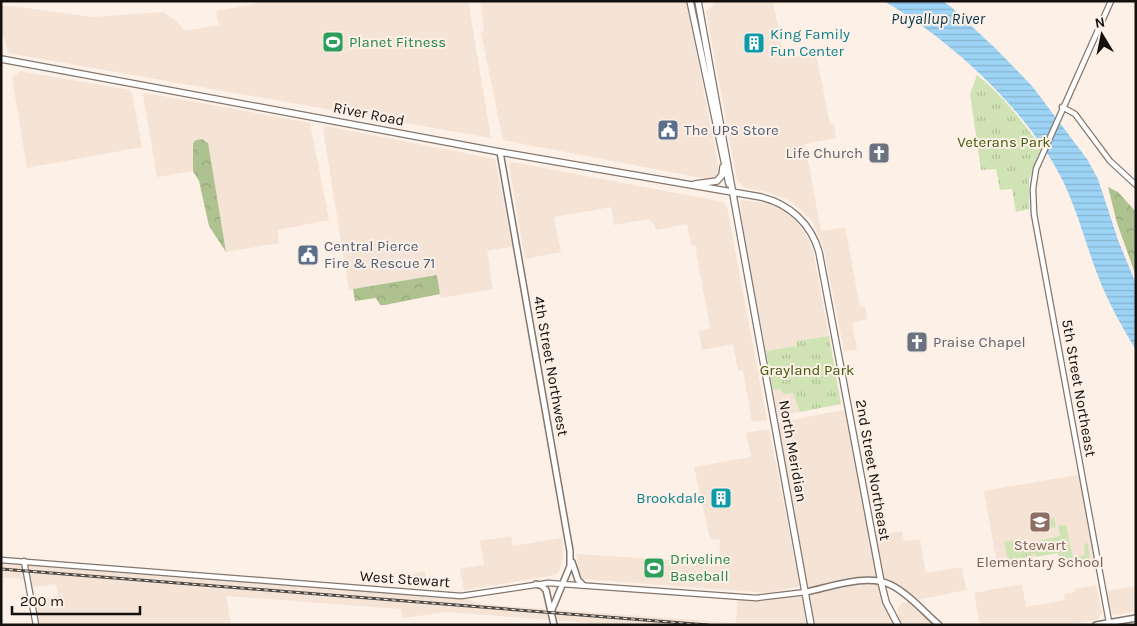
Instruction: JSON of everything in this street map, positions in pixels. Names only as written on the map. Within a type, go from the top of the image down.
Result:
[{"type":"main road","name":"North Meridian","points":[[690,1],[722,155],[732,193]]},
{"type":"main road","name":"North Meridian","points":[[698,1],[812,625]]},
{"type":"main road","name":"River Road","points":[[1,59],[500,152],[732,193]]},
{"type":"main road","name":"4th Street Northwest","points":[[500,152],[570,551],[570,566],[551,612]]},
{"type":"main road","points":[[683,184],[706,184],[719,179],[722,174],[722,155]]},
{"type":"main road","name":"2nd Street Northeast","points":[[732,193],[772,200],[792,211],[808,228],[817,245],[881,582],[886,602],[898,625]]},
{"type":"main road","points":[[736,213],[738,199],[757,196]]},
{"type":"main road","points":[[570,551],[576,577],[584,585]]},
{"type":"main road","points":[[806,592],[860,582],[881,582],[904,594],[939,625]]},
{"type":"main road","points":[[536,584],[545,589],[554,625]]},
{"type":"main road","points":[[1096,625],[1136,618]]},
{"type":"street","name":"5th Street Northeast","points":[[1109,622],[1034,214],[1033,189],[1040,158],[1111,1]]},
{"type":"street","points":[[1061,109],[1075,114],[1104,154],[1136,185]]},
{"type":"street","name":"West Stewart","points":[[1,560],[461,596],[536,584],[584,585],[756,598],[806,592]]},
{"type":"street","points":[[24,561],[36,625]]},
{"type":"shaded area","points":[[269,1],[468,1],[491,138],[8,53],[1,27],[1,6],[11,6],[93,17],[163,12],[176,21],[185,31],[219,25],[216,11]]},
{"type":"shaded area","points":[[480,1],[686,1],[718,164],[718,174],[713,178],[707,179],[503,140],[481,33],[484,29]]},
{"type":"shaded area","points":[[727,1],[773,1],[784,58],[816,53],[830,124],[834,124],[836,138],[805,144],[821,231],[845,227],[860,307],[865,306],[867,319],[852,323],[857,349],[844,351],[824,250],[812,221],[798,207],[786,199],[767,192],[745,188],[737,180],[706,11],[716,3]]},
{"type":"shaded area","points":[[20,71],[129,90],[132,94],[142,147],[27,168],[12,78]]},
{"type":"shaded area","points":[[146,93],[310,123],[329,220],[277,230],[279,243],[226,252],[207,141],[193,143],[193,171],[157,177],[143,95]]},
{"type":"shaded area","points":[[326,126],[495,159],[512,246],[487,251],[493,289],[441,298],[437,275],[349,290],[323,129]]},
{"type":"shaded area","points":[[512,162],[724,202],[727,207],[767,420],[752,422],[743,370],[738,371],[733,344],[702,350],[699,331],[710,328],[695,245],[691,245],[687,224],[656,230],[654,224],[649,219],[614,225],[611,207],[554,217],[561,252],[525,259],[509,165]]},
{"type":"shaded area","points":[[742,200],[763,203],[779,208],[794,219],[805,233],[813,252],[829,336],[797,341],[797,346],[766,351],[744,237],[740,202]]},
{"type":"shaded area","points":[[779,389],[782,392],[793,393],[800,412],[778,416],[773,390]]},
{"type":"shaded area","points":[[849,409],[872,536],[902,531],[904,541],[920,539],[926,573],[962,567],[966,590],[912,601],[939,625],[616,625],[447,612],[403,618],[401,609],[226,596],[231,625],[40,625],[36,600],[58,596],[56,584],[33,587],[31,580],[1,577],[1,560],[461,596],[478,604],[736,623],[738,597],[756,598],[806,591],[775,423]],"holes":[[[882,576],[911,601],[902,603],[898,608],[897,621],[884,596]]]},
{"type":"shaded area","points":[[769,429],[800,586],[768,593],[583,579],[580,575],[576,554],[719,563],[720,540],[710,539],[694,467],[751,457],[746,433]]},
{"type":"shaded area","name":"Stewart Elementary School","points":[[1082,474],[1098,562],[1061,568],[1058,553],[997,564],[984,491]]},
{"type":"shaded area","points":[[511,536],[513,546],[562,538],[563,558],[560,570],[555,575],[464,590],[460,569],[484,565],[480,541]]},
{"type":"shaded area","points":[[425,571],[427,587],[415,587],[412,574]]},
{"type":"shaded area","points":[[1022,584],[1026,607],[1065,600],[1064,594],[1075,592],[1075,589],[1096,585],[1102,613],[1098,619],[1068,625],[980,625],[974,593]]},
{"type":"shaded area","points":[[1136,586],[1136,611],[1115,615],[1111,613],[1107,591]]},
{"type":"green space","name":"Veterans Park","points":[[977,75],[1019,118],[1041,147],[1029,180],[1029,209],[1016,212],[1012,189],[1000,190],[996,169],[981,170],[970,94]]},
{"type":"green space","points":[[202,139],[208,143],[226,252],[209,226],[199,181],[193,171],[193,143],[196,140]]},
{"type":"green space","points":[[1108,187],[1118,192],[1136,212],[1136,276],[1117,223]]},
{"type":"green space","points":[[437,275],[440,294],[385,305],[380,305],[376,298],[355,301],[353,289]]},
{"type":"green space","name":"Grayland Park","points":[[829,336],[841,404],[800,412],[793,393],[784,394],[779,389],[773,390],[766,351],[797,346],[796,341]]},
{"type":"green space","points":[[1054,518],[1056,527],[1040,530],[1038,521]]},
{"type":"green space","points":[[1066,525],[1073,558],[1085,555],[1083,537],[1084,544],[1088,543],[1090,562],[1061,568],[1058,553],[1036,557],[1037,541],[1060,536],[1058,526]]},
{"type":"green space","points":[[1026,539],[1025,543],[1012,545],[1027,555],[1025,544],[1035,541],[1037,553],[1008,561],[1004,542]]},
{"type":"green space","points":[[1025,543],[1027,555],[1014,557],[1012,545]]},
{"type":"water","name":"Puyallup River","points":[[884,1],[943,1],[951,7],[1032,86],[1087,159],[1098,179],[1118,240],[1136,284],[1136,350],[1102,286],[1064,183],[1049,156],[1031,130],[1010,104],[962,57],[910,17]]},
{"type":"railway","points":[[1,569],[708,625]]},
{"type":"place","name":"Planet Fitness","points":[[333,42]]},
{"type":"place","name":"King Family Fun Center","points":[[754,43]]},
{"type":"place","name":"The UPS Store","points":[[668,130]]},
{"type":"place","name":"Life Church","points":[[879,153]]},
{"type":"place","name":"Central Pierce Fire & Rescue 71","points":[[308,255]]},
{"type":"place","name":"Praise Chapel","points":[[917,342]]},
{"type":"place","name":"Brookdale","points":[[721,498]]},
{"type":"place","name":"Stewart Elementary School","points":[[1040,522]]},
{"type":"place","name":"Driveline Baseball","points":[[654,568]]}]
